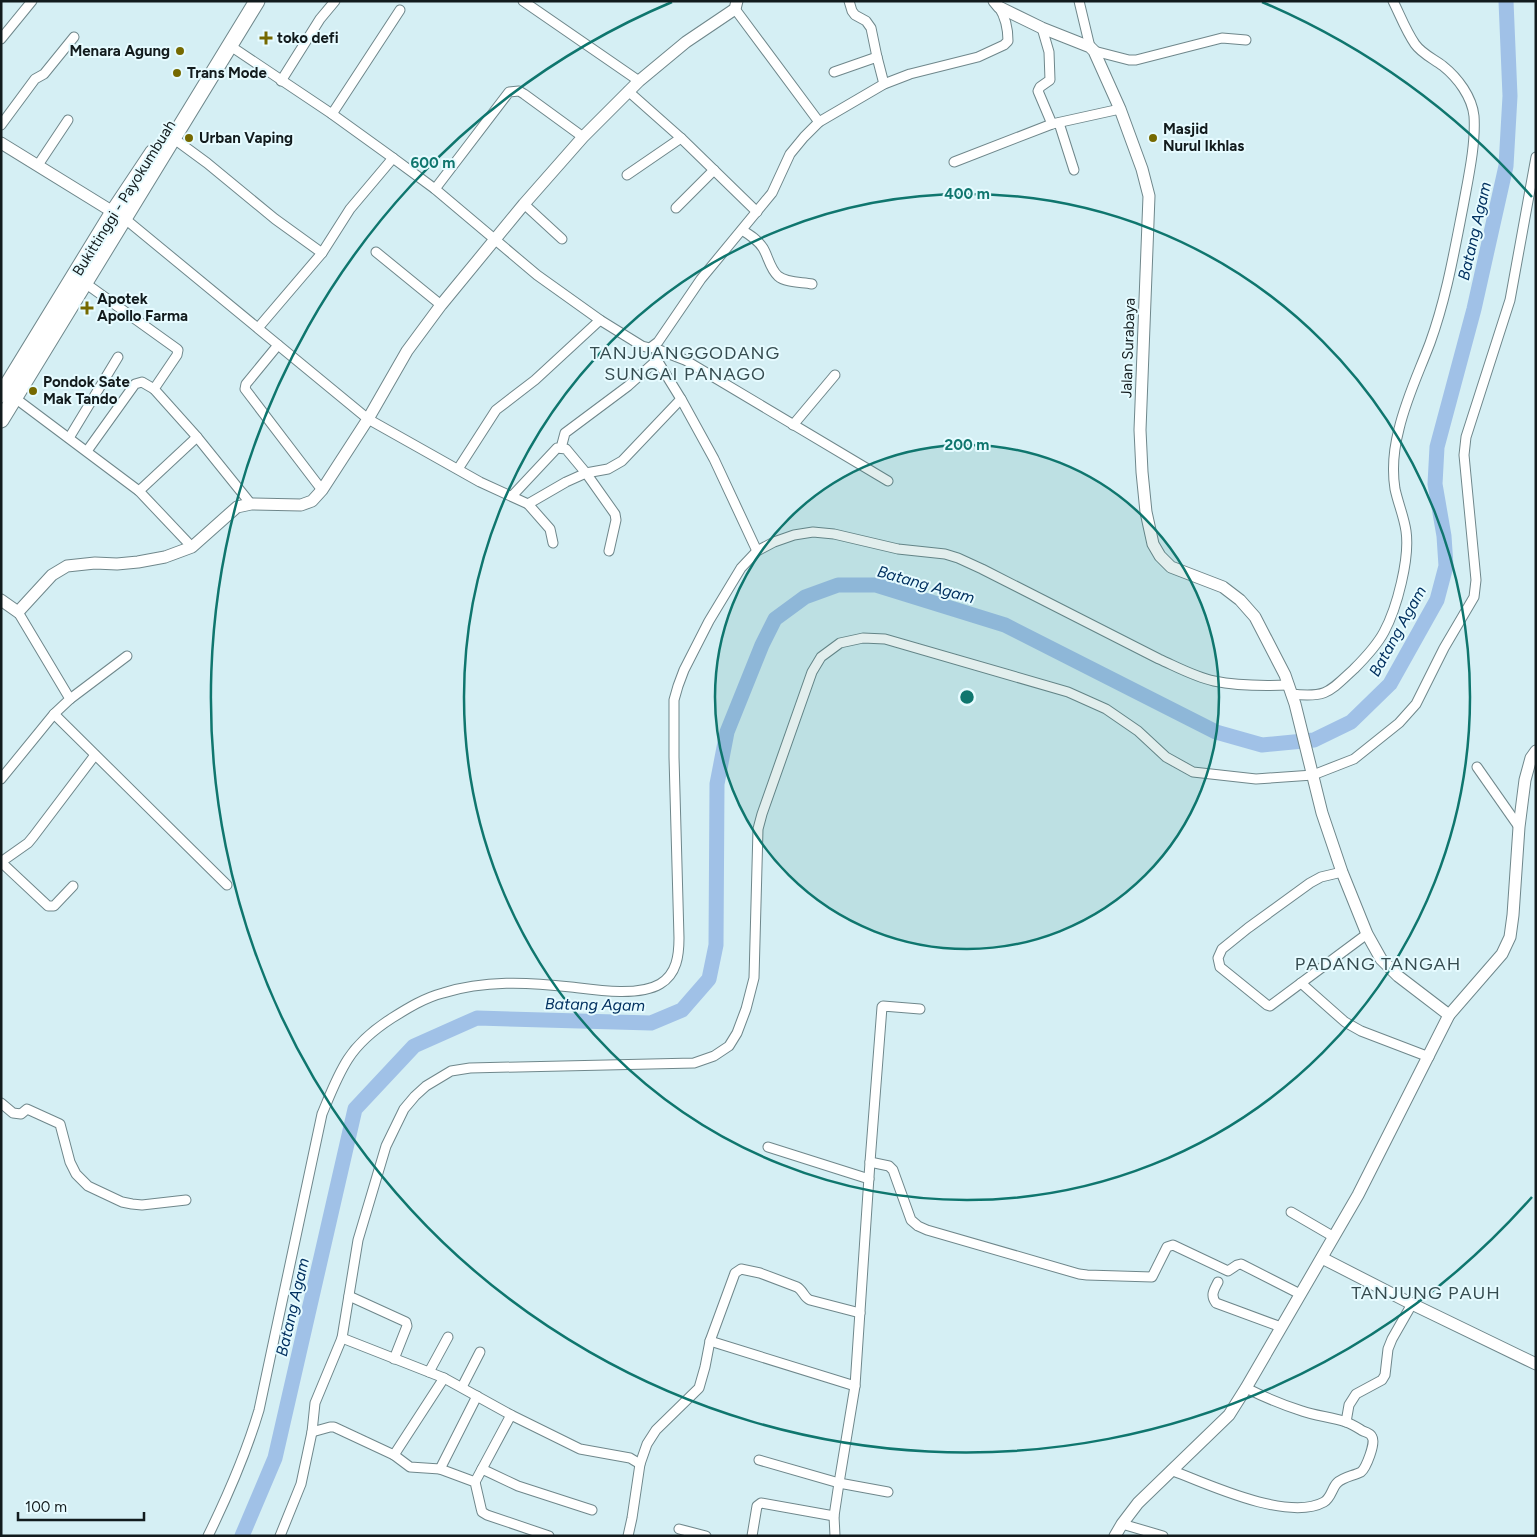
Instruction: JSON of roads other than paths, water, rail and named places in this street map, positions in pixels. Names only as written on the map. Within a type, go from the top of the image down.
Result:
[{"type":"highway","name":"Bukittinggi - Payokumbuah","points":[[1,420],[8,396],[119,215],[163,136],[246,1]]},
{"type":"highway","name":"Bukittinggi - Payokumbuah","points":[[51,326],[85,283],[119,215],[173,138],[257,1]]},
{"type":"street","points":[[1,39],[32,1]]},
{"type":"street","points":[[280,81],[320,19],[335,1]]},
{"type":"street","points":[[523,1],[639,82]]},
{"type":"street","points":[[849,1],[852,11],[872,28],[884,84]]},
{"type":"street","points":[[208,1536],[236,1476],[251,1435],[322,1114],[331,1091],[348,1058],[373,1030],[413,1005],[443,993],[475,986],[509,983],[625,991],[644,990],[659,985],[670,977],[679,954],[674,700],[684,670],[709,621],[741,568],[757,551],[774,542],[794,535],[813,532],[834,534],[898,550],[945,554],[982,569],[1189,673],[1228,684],[1268,686],[1292,694],[1312,696],[1330,691],[1364,659],[1384,633],[1392,616],[1406,563],[1406,532],[1395,489],[1394,474],[1398,430],[1409,394],[1439,315],[1451,271],[1471,168],[1474,117],[1472,106],[1466,93],[1455,76],[1415,44],[1393,1]]},
{"type":"street","points":[[1081,2],[1092,49]]},
{"type":"street","points":[[229,45],[280,81],[332,114],[435,189],[496,238],[537,275],[600,320],[642,346],[650,348],[656,345],[701,279],[772,193],[790,154],[819,122],[884,84],[910,74],[978,57],[1004,45],[1008,41],[1007,22],[996,4]]},
{"type":"street","points":[[996,4],[1042,28],[1092,49],[1129,60],[1136,60],[1222,38],[1246,40]]},
{"type":"street","points":[[18,612],[52,575],[67,566],[95,563],[117,564],[153,560],[176,554],[192,547],[237,507],[251,504],[301,505],[312,501],[322,490],[368,419],[407,351],[441,305],[524,204],[583,137],[628,91],[686,42],[736,5],[819,122]]},
{"type":"street","points":[[332,114],[400,10]]},
{"type":"street","points":[[1042,28],[1049,52],[1050,80],[1040,87],[1038,91],[1055,123],[1074,170]]},
{"type":"street","points":[[1,125],[35,79],[44,74],[74,37]]},
{"type":"street","name":"Jalan Surabaya","points":[[1092,49],[1120,109],[1142,169],[1149,196],[1140,430],[1146,512],[1153,544],[1160,556],[1171,567],[1223,587],[1240,600],[1255,616],[1285,675],[1292,694],[1322,813],[1342,872],[1367,934],[1381,959],[1398,976],[1449,1015]]},
{"type":"street","points":[[834,72],[877,57]]},
{"type":"street","points":[[435,189],[509,92],[519,91],[524,94],[583,137]]},
{"type":"street","points":[[628,91],[681,138],[757,212]]},
{"type":"street","points":[[954,162],[1055,123],[1120,109]]},
{"type":"street","points":[[38,165],[68,120]]},
{"type":"street","points":[[173,138],[207,163],[257,205],[322,253]]},
{"type":"street","points":[[627,176],[681,138]]},
{"type":"street","points":[[1,143],[119,215],[368,419],[480,482],[528,504],[550,529],[553,543]]},
{"type":"street","points":[[280,1536],[300,1484],[312,1432],[315,1403],[342,1338],[358,1240],[386,1146],[404,1109],[426,1086],[451,1071],[470,1068],[694,1063],[714,1056],[729,1046],[737,1033],[743,1017],[754,978],[758,829],[762,814],[812,672],[821,657],[840,643],[863,638],[885,639],[1068,692],[1106,709],[1138,731],[1166,757],[1193,772],[1256,779],[1313,775],[1354,759],[1399,723],[1416,704],[1444,648],[1474,597],[1476,580],[1464,455],[1466,437],[1510,300],[1536,156]]},
{"type":"street","points":[[258,328],[322,253],[350,209],[393,158]]},
{"type":"street","points":[[676,208],[714,170]]},
{"type":"street","points":[[524,204],[562,239]]},
{"type":"street","points":[[742,230],[754,237],[762,247],[778,276],[786,280],[812,284]]},
{"type":"street","points":[[376,252],[441,305]]},
{"type":"street","points":[[85,283],[178,350],[178,354],[154,389]]},
{"type":"street","points":[[458,470],[496,410],[535,380],[600,320]]},
{"type":"street","points":[[278,345],[246,384],[245,390],[322,490]]},
{"type":"street","points":[[656,345],[657,360],[681,398],[718,467],[757,551]]},
{"type":"street","points":[[656,345],[685,360],[888,481]]},
{"type":"street","points":[[69,438],[118,358]]},
{"type":"street","points":[[561,448],[565,433],[628,386],[657,360]]},
{"type":"street","points":[[793,425],[835,375]]},
{"type":"street","points":[[87,451],[135,384],[142,382],[154,389],[197,437],[251,504]]},
{"type":"street","points":[[8,396],[69,438],[140,491],[192,547]]},
{"type":"street","points":[[528,504],[566,482],[586,473],[608,469],[622,461],[681,398]]},
{"type":"street","points":[[140,491],[197,437]]},
{"type":"street","points":[[512,496],[557,448],[566,449],[586,473],[615,514],[616,520],[609,551]]},
{"type":"street","points":[[1,600],[18,612],[70,699]]},
{"type":"street","points":[[1,779],[54,714],[70,699],[127,656]]},
{"type":"street","points":[[54,714],[227,885]]},
{"type":"street","points":[[1115,1536],[1138,1503],[1229,1414],[1358,1195],[1449,1015],[1502,954],[1510,937],[1513,915],[1518,827],[1525,780],[1531,758],[1536,751]]},
{"type":"street","points":[[72,886],[54,906],[48,906],[1,862],[28,843],[95,755]]},
{"type":"street","points":[[1477,767],[1518,827]]},
{"type":"street","points":[[1342,872],[1321,877],[1310,883],[1248,928],[1225,946],[1218,958],[1220,967],[1266,1005],[1270,1006],[1274,1005],[1367,934]]},
{"type":"street","points":[[1301,983],[1345,1022],[1360,1031],[1429,1057]]},
{"type":"street","points":[[835,1536],[834,1516],[855,1386],[882,1007],[920,1009]]},
{"type":"street","points":[[1,1103],[13,1113],[21,1114],[27,1109],[60,1124],[70,1162],[76,1174],[88,1186],[122,1202],[132,1204],[142,1205],[186,1200]]},
{"type":"street","points":[[768,1147],[869,1179]]},
{"type":"street","points":[[870,1162],[888,1166],[893,1170],[911,1220],[927,1230],[1087,1275],[1152,1276],[1167,1247],[1173,1245],[1228,1271],[1241,1264],[1300,1294]]},
{"type":"street","points":[[1291,1212],[1334,1237]]},
{"type":"street","points":[[1322,1258],[1536,1364]]},
{"type":"street","points":[[628,1536],[640,1464],[647,1444],[656,1430],[699,1388],[710,1341],[735,1273],[741,1269],[760,1273],[797,1287],[810,1300],[860,1313]]},
{"type":"street","points":[[1218,1282],[1212,1294],[1216,1303],[1281,1327]]},
{"type":"street","points":[[349,1296],[406,1322],[407,1326],[394,1359]]},
{"type":"street","points":[[1346,1422],[1350,1406],[1356,1394],[1382,1380],[1385,1375],[1388,1349],[1412,1304]]},
{"type":"street","points":[[429,1372],[448,1337]]},
{"type":"street","points":[[342,1338],[444,1378],[580,1450],[630,1458],[640,1464]]},
{"type":"street","points":[[710,1341],[855,1386]]},
{"type":"street","points":[[462,1387],[480,1352]]},
{"type":"street","points":[[394,1455],[444,1378]]},
{"type":"street","points":[[1171,1470],[1251,1499],[1282,1507],[1311,1506],[1323,1502],[1336,1484],[1364,1469],[1374,1442],[1369,1434],[1346,1422],[1304,1412],[1246,1388]]},
{"type":"street","points":[[440,1469],[477,1396]]},
{"type":"street","points":[[511,1415],[475,1482],[482,1512],[549,1536]]},
{"type":"street","points":[[312,1432],[334,1427],[394,1455],[410,1467],[440,1469],[475,1482]]},
{"type":"street","points":[[759,1460],[839,1483],[888,1492]]},
{"type":"street","points":[[482,1469],[518,1486],[592,1510]]},
{"type":"street","points":[[752,1536],[757,1506],[761,1503],[834,1516]]},
{"type":"street","points":[[1122,1524],[1163,1536]]},
{"type":"street","points":[[679,1529],[706,1536]]},
{"type":"waterway","name":"Batang Agam","points":[[242,1536],[275,1458],[355,1109],[414,1046],[477,1018],[651,1023],[682,1010],[709,979],[716,945],[717,784],[727,732],[762,645],[775,619],[805,597],[838,585],[876,585],[1005,625],[1216,732],[1262,745],[1314,740],[1351,722],[1390,684],[1437,600],[1446,566],[1444,536],[1435,484],[1437,447],[1474,309],[1506,166],[1510,96],[1506,1]]},
{"type":"place","name":"toko defi","points":[[266,38]]},
{"type":"place","name":"Menara Agung","points":[[180,51]]},
{"type":"place","name":"Trans Mode","points":[[177,73]]},
{"type":"place","name":"Urban Vaping","points":[[189,138]]},
{"type":"place","name":"Masjid Nurul Ikhlas","points":[[1153,138]]},
{"type":"place","name":"Apotek Apollo Farma","points":[[87,308]]},
{"type":"place","name":"Pondok Sate Mak Tando","points":[[33,391]]},
{"type":"district","name":"TANJUANGGODANG SUNGAI PANAGO","points":[[685,363]]},
{"type":"district","name":"PADANG TANGAH","points":[[1378,964]]},
{"type":"district","name":"TANJUNG PAUH","points":[[1426,1293]]}]
